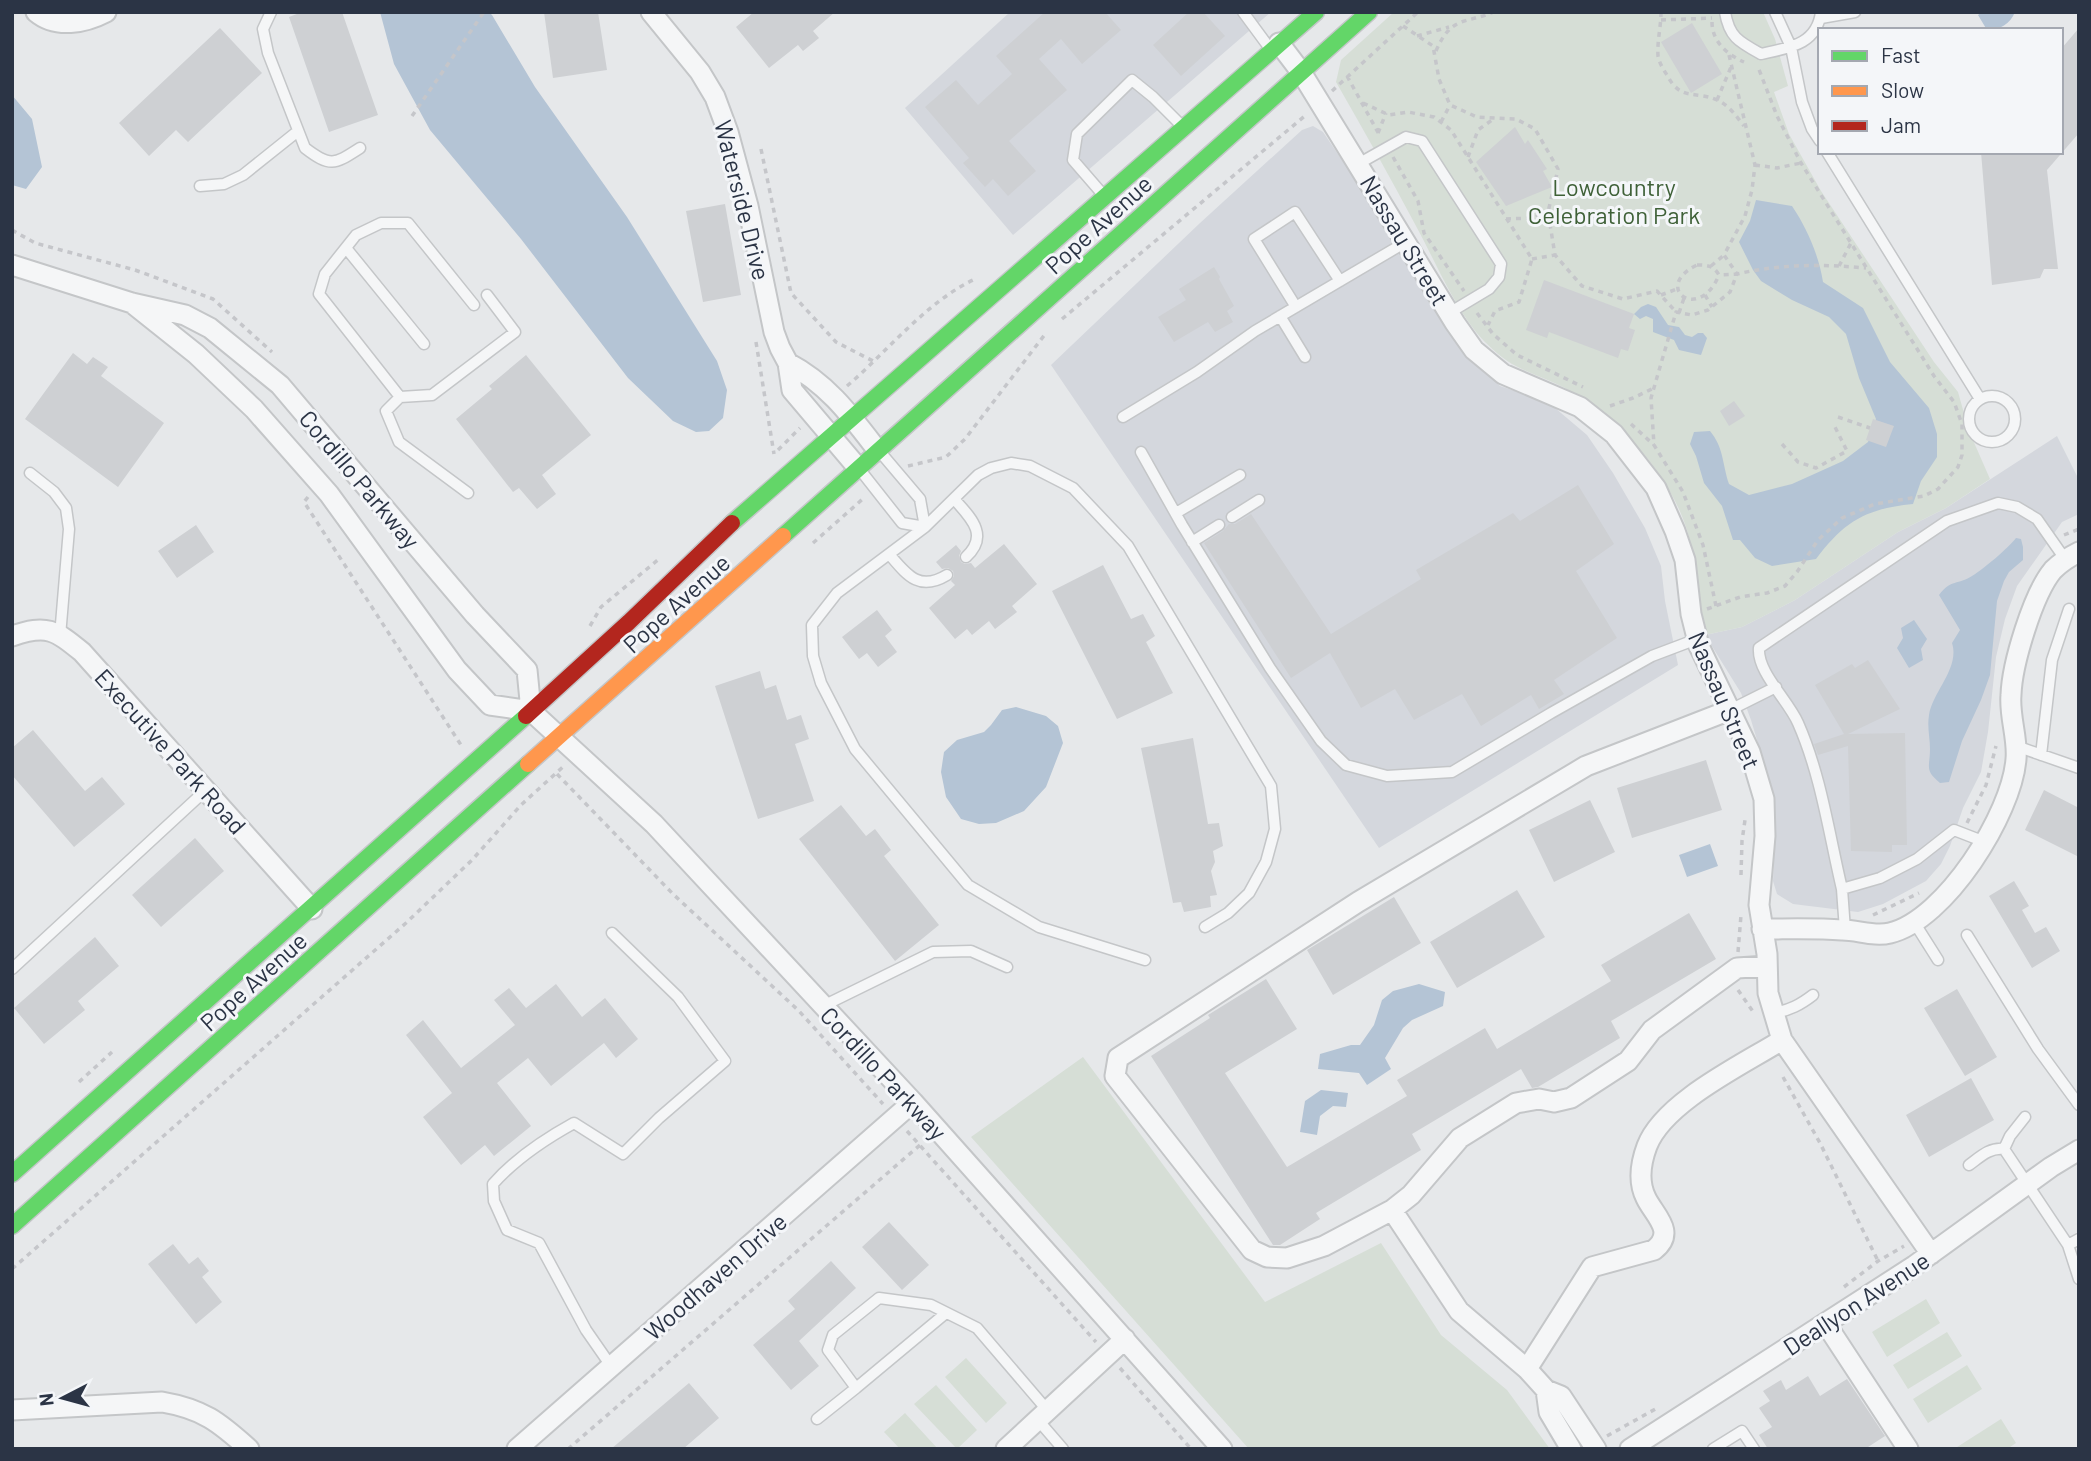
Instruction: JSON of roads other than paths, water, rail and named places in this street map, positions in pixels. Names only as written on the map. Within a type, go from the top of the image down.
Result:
[{"type":"main road","name":"Pope Avenue","points":[[12,1174],[531,711],[629,622],[745,510],[1316,12]]},
{"type":"main road","name":"Pope Avenue","points":[[12,1226],[1369,12]]},
{"type":"street","points":[[36,12],[41,17],[63,23],[80,22],[106,12]]},
{"type":"street","name":"Waterside Drive","points":[[651,12],[699,72],[715,97],[728,132],[748,206],[775,332],[789,363],[792,390],[859,468]]},
{"type":"street","name":"Nassau Street","points":[[1275,47],[1301,72],[1474,350],[1503,373],[1580,407],[1614,434],[1656,488],[1685,560],[1691,614],[1697,639],[1750,752],[1764,799],[1765,836],[1759,905],[1768,993],[1782,1040],[1931,1254]]},
{"type":"street","name":"Cordillo Parkway","points":[[12,265],[132,303],[185,315],[211,328],[280,385],[475,615],[527,670],[531,711]]},
{"type":"street","name":"Cordillo Parkway","points":[[132,303],[196,354],[254,408],[329,494],[457,670],[491,705],[531,711],[654,824],[913,1102],[1222,1449]]},
{"type":"street","points":[[789,363],[810,374],[852,417],[878,451]]},
{"type":"street","points":[[1762,929],[1844,924],[1871,934],[1888,934],[1914,922],[1950,892],[1986,842],[2001,814],[2011,786],[2017,758],[2010,698],[2014,666],[2044,584],[2066,551]]},
{"type":"street","points":[[12,636],[48,629],[60,636]]},
{"type":"street","name":"Executive Park Road","points":[[60,636],[82,652],[312,909]]},
{"type":"street","points":[[1730,710],[1586,766],[1358,902],[1118,1058],[1115,1076],[1252,1250],[1267,1257],[1287,1258],[1324,1245],[1392,1210],[1411,1195],[1460,1138],[1516,1103],[1539,1100],[1554,1102],[1571,1098],[1628,1060],[1652,1030],[1737,968],[1767,966]]},
{"type":"street","points":[[1527,1369],[1592,1267],[1654,1250],[1661,1245],[1662,1222],[1646,1199],[1642,1184],[1642,1162],[1648,1143],[1663,1119],[1737,1066],[1782,1040]]},
{"type":"street","name":"Woodhaven Drive","points":[[517,1449],[913,1102]]},
{"type":"street","name":"Deallyon Avenue","points":[[1630,1449],[1826,1324],[2079,1150]]},
{"type":"street","points":[[1392,1210],[1458,1311],[1527,1369],[1546,1390],[1561,1396],[1596,1449]]},
{"type":"street","points":[[1826,1324],[1908,1449]]},
{"type":"street","points":[[1006,1449],[1125,1339]]},
{"type":"street","points":[[1546,1390],[1549,1412],[1571,1449]]},
{"type":"street","points":[[12,1410],[162,1402],[187,1406],[219,1422],[249,1449]]},
{"type":"lane","points":[[271,12],[264,29],[268,53],[305,148],[328,162],[338,162],[359,148]]},
{"type":"lane","points":[[1242,12],[1275,47]]},
{"type":"lane","points":[[1725,12],[1730,33],[1760,54],[1791,47],[1810,38],[1821,15],[1854,12]]},
{"type":"lane","points":[[1775,12],[1791,47],[1802,102],[1818,138]]},
{"type":"lane","points":[[1105,197],[1073,160],[1077,134],[1132,80],[1184,128]]},
{"type":"lane","points":[[200,186],[223,184],[243,176],[298,131]]},
{"type":"lane","points":[[1359,164],[1406,137],[1422,141],[1501,264],[1499,277],[1489,289],[1449,313]]},
{"type":"lane","points":[[1828,154],[1980,399]]},
{"type":"lane","points":[[1296,307],[1254,239],[1295,212],[1340,281]]},
{"type":"lane","points":[[400,397],[319,295],[325,274],[356,235],[381,223],[408,223],[474,305]]},
{"type":"lane","points":[[1123,417],[1198,372],[1255,331],[1406,242]]},
{"type":"lane","points":[[346,248],[424,344]]},
{"type":"lane","points":[[468,494],[399,442],[386,411],[400,397],[432,395],[515,332],[487,295]]},
{"type":"lane","points":[[1280,316],[1305,356]]},
{"type":"lane","points":[[1999,397],[2011,405],[2016,420],[2014,428],[2004,439],[1990,442],[1976,436],[1972,430],[1970,415],[1974,404],[1980,399],[1999,397]]},
{"type":"lane","points":[[878,451],[920,499],[925,527]]},
{"type":"lane","points":[[1141,452],[1192,542],[1270,668],[1321,741],[1346,765],[1387,776],[1452,772],[1652,656],[1697,639]]},
{"type":"lane","points":[[1144,960],[1040,927],[968,885],[855,748],[821,683],[813,656],[812,625],[837,593],[925,527],[978,475],[991,468],[1011,463],[1030,466],[1073,488],[1128,545],[1271,786],[1275,829],[1266,862],[1249,893],[1228,912],[1205,927]]},
{"type":"lane","points":[[859,468],[902,523],[925,527]]},
{"type":"lane","points":[[30,473],[54,492],[66,508],[69,529],[60,636]]},
{"type":"lane","points":[[1176,513],[1240,475]]},
{"type":"lane","points":[[954,499],[971,518],[978,533],[976,545],[966,557]]},
{"type":"lane","points":[[1232,517],[1259,500]]},
{"type":"lane","points":[[1844,924],[1842,889],[1810,754],[1797,720],[1761,663],[1759,648],[1947,521],[1998,503],[2017,507],[2037,519],[2066,551]]},
{"type":"lane","points":[[1192,542],[1219,525]]},
{"type":"lane","points":[[889,554],[915,580],[927,583],[947,575]]},
{"type":"lane","points":[[2041,755],[2052,660],[2069,609]]},
{"type":"lane","points":[[1730,710],[1776,687]]},
{"type":"lane","points":[[2016,746],[2079,768]]},
{"type":"lane","points":[[12,968],[206,790]]},
{"type":"lane","points":[[1842,889],[1880,878],[1917,859],[1954,830],[1986,842]]},
{"type":"lane","points":[[1914,922],[1938,960]]},
{"type":"lane","points":[[611,1366],[586,1330],[539,1243],[507,1230],[494,1201],[493,1184],[549,1137],[574,1123],[623,1154],[659,1118],[725,1061],[678,997],[612,933]]},
{"type":"lane","points":[[1967,935],[2038,1049],[2079,1105]]},
{"type":"lane","points":[[823,1006],[933,952],[971,951],[1007,967]]},
{"type":"lane","points":[[1774,1013],[1799,1006],[1813,995]]},
{"type":"lane","points":[[2004,1149],[2010,1136],[2025,1117]]},
{"type":"lane","points":[[1969,1165],[1985,1153],[1998,1148],[2004,1149],[2068,1245],[2079,1279]]},
{"type":"lane","points":[[2068,1245],[2079,1239]]},
{"type":"lane","points":[[856,1388],[828,1350],[833,1335],[879,1298],[931,1305],[977,1328],[1043,1415],[1063,1449]]},
{"type":"lane","points":[[817,1419],[946,1313]]},
{"type":"lane","points":[[1713,1449],[1742,1430],[1754,1449]]},
{"type":"water","points":[[380,12],[489,12],[492,15],[535,87],[627,217],[717,361],[727,390],[723,418],[709,431],[696,432],[673,421],[628,378],[521,239],[430,130],[394,64]]},
{"type":"water","points":[[1982,12],[2015,12],[2010,20],[1998,28],[1986,28],[1978,15]]},
{"type":"water","points":[[12,95],[32,119],[42,167],[26,189],[12,185]]},
{"type":"water","points":[[1756,200],[1792,206],[1812,242],[1823,282],[1863,308],[1890,362],[1929,408],[1937,434],[1937,457],[1921,481],[1913,504],[1882,509],[1857,519],[1837,535],[1816,559],[1772,566],[1755,558],[1740,540],[1733,540],[1722,506],[1704,483],[1690,444],[1694,432],[1710,431],[1720,450],[1729,484],[1749,495],[1792,484],[1843,461],[1868,442],[1876,419],[1859,378],[1846,334],[1829,317],[1792,300],[1761,281],[1753,270],[1739,242],[1750,221]]},
{"type":"water","points":[[1648,304],[1656,307],[1668,325],[1679,327],[1685,335],[1692,337],[1703,333],[1707,338],[1701,355],[1679,350],[1674,340],[1653,332],[1653,319],[1646,316],[1640,319],[1634,314]]},
{"type":"water","points":[[2016,538],[2021,539],[2023,560],[2009,572],[1997,601],[1990,675],[1962,741],[1949,782],[1940,783],[1929,768],[1929,715],[1949,670],[1952,643],[1960,630],[1939,595],[1951,584],[1967,579],[1983,568]]},
{"type":"water","points":[[1914,620],[1927,639],[1921,649],[1923,660],[1909,668],[1897,648],[1903,638],[1901,628]]},
{"type":"water","points":[[1016,707],[1046,716],[1058,726],[1063,743],[1046,787],[1024,811],[996,823],[979,824],[961,819],[946,797],[941,772],[944,752],[957,740],[984,732],[1002,710]]},
{"type":"water","points":[[1710,844],[1718,866],[1687,877],[1679,855]]},
{"type":"water","points":[[1419,984],[1445,992],[1443,1006],[1412,1020],[1403,1028],[1385,1058],[1391,1069],[1367,1085],[1359,1073],[1318,1069],[1320,1054],[1360,1045],[1374,1025],[1382,1000],[1393,991]]},
{"type":"water","points":[[1321,1090],[1348,1093],[1346,1107],[1333,1106],[1320,1116],[1317,1135],[1300,1132],[1305,1101]]},
{"type":"park label","name":"Lowcountry Celebration Park","points":[[1614,200]]}]
